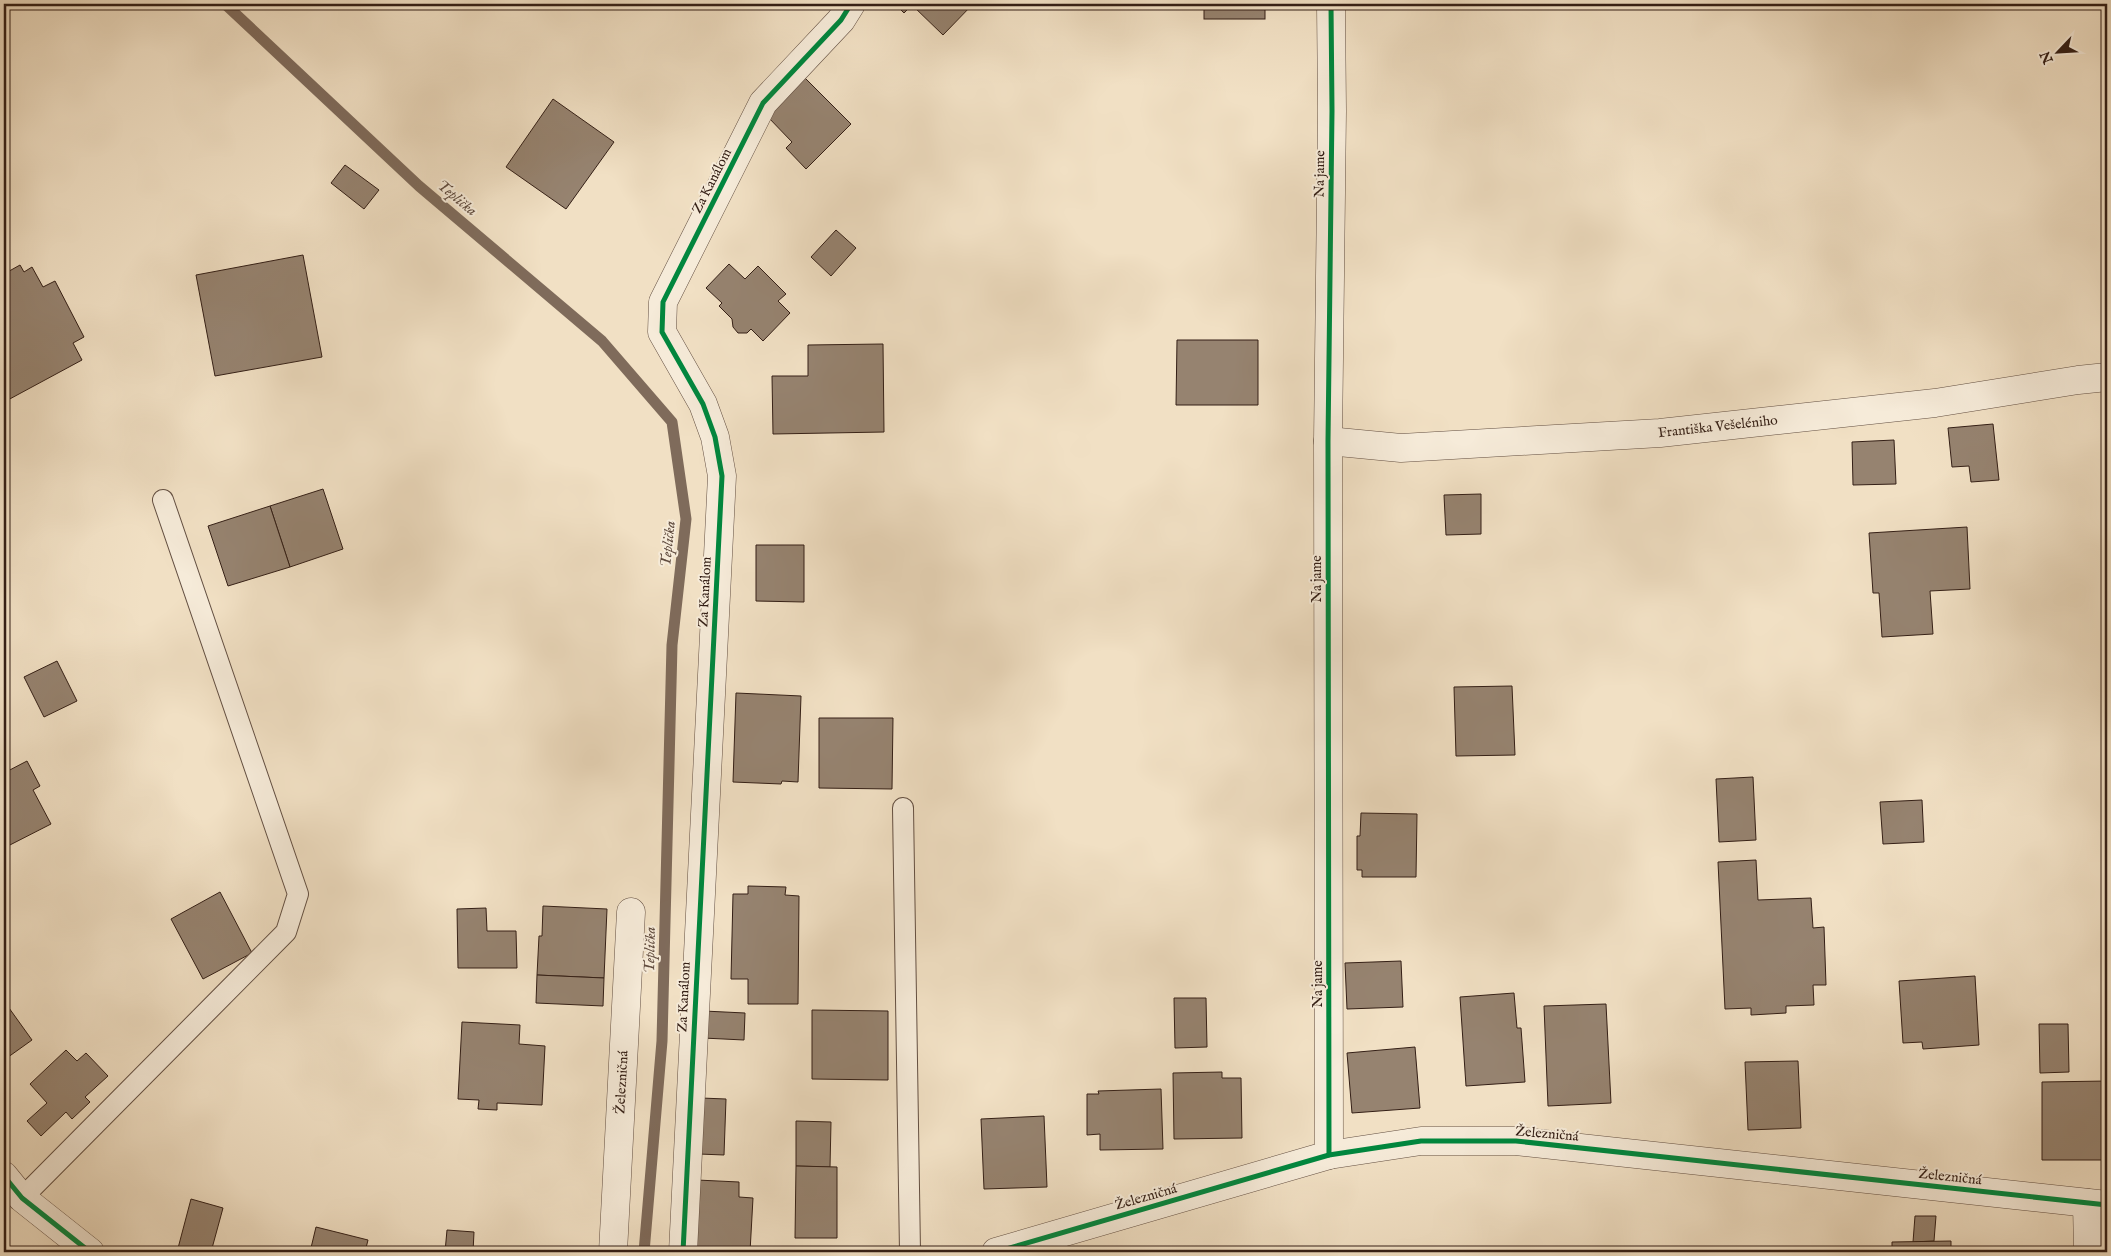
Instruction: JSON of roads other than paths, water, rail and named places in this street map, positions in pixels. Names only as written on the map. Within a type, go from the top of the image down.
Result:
[{"type":"street","name":"Za Kanálom","points":[[683,1252],[722,476],[715,437],[703,404],[662,332],[663,302],[763,104],[841,20],[851,4]]},
{"type":"street","name":"Na jame","points":[[1329,1155],[1328,441],[1332,111],[1331,4]]},
{"type":"street","name":"Františka Vešeléniho","points":[[1328,441],[1401,448],[1660,433],[1935,403],[2107,377]]},
{"type":"street","name":"Železničná","points":[[613,1252],[631,912]]},
{"type":"street","name":"Železničná","points":[[996,1252],[1329,1155],[1421,1142],[1516,1141],[2097,1204]]},
{"type":"street","points":[[4,1176],[22,1198],[90,1252]]},
{"type":"street","points":[[2088,1252],[2097,1204]]},
{"type":"lane","points":[[22,1198],[286,932],[298,894],[162,500]]},
{"type":"lane","points":[[902,808],[910,1252]]},
{"type":"waterway","name":"Teplička","points":[[225,4],[419,186],[602,341],[672,422],[686,519],[672,645],[662,1041],[644,1252]]}]
